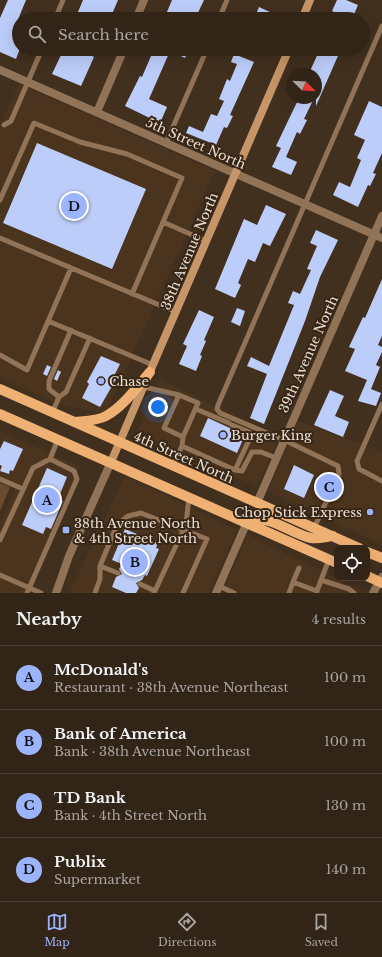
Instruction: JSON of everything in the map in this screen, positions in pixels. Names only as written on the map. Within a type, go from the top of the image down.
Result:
[{"type":"main road","points":[[305,12],[310,0]]},
{"type":"main road","name":"38th Avenue North","points":[[111,462],[286,56]]},
{"type":"main road","points":[[73,422],[92,421],[105,417],[114,410],[151,369]]},
{"type":"main road","name":"4th Street North","points":[[0,389],[352,545]]},
{"type":"main road","points":[[0,414],[189,496],[333,561]]},
{"type":"main road","points":[[247,522],[259,518],[306,536],[319,538],[333,536]]},
{"type":"main road","points":[[370,553],[382,558]]},
{"type":"main road","points":[[370,577],[381,580]]},
{"type":"street","points":[[139,12],[144,0]]},
{"type":"street","points":[[97,112],[121,56]]},
{"type":"street","name":"5th Street North","points":[[0,70],[382,238]]},
{"type":"street","name":"39th Avenue North","points":[[257,503],[382,216]]},
{"type":"street","points":[[56,593],[69,556],[111,462]]},
{"type":"street","points":[[217,590],[247,522]]},
{"type":"street","points":[[373,593],[381,580]]},
{"type":"lane","points":[[58,12],[63,0]]},
{"type":"lane","points":[[222,12],[228,0]]},
{"type":"lane","points":[[370,53],[382,26]]},
{"type":"lane","points":[[4,125],[11,121],[39,56]]},
{"type":"lane","points":[[166,143],[203,56]]},
{"type":"lane","points":[[314,528],[339,474],[339,468],[334,464],[284,440],[220,413],[217,409],[221,395],[369,56]]},
{"type":"lane","points":[[0,200],[34,123],[80,142],[127,154],[182,178],[132,294]]},
{"type":"lane","points":[[163,222],[206,241]]},
{"type":"lane","points":[[0,238],[176,312]]},
{"type":"lane","points":[[0,355],[27,370],[71,268]]},
{"type":"lane","points":[[48,321],[90,338],[151,369]]},
{"type":"lane","points":[[60,396],[49,389],[49,381],[71,330]]},
{"type":"lane","points":[[52,412],[60,396],[66,392],[90,338]]},
{"type":"lane","points":[[144,387],[179,395],[198,403],[183,437],[182,446],[173,466]]},
{"type":"lane","points":[[179,395],[164,428],[183,437]]},
{"type":"lane","points":[[382,404],[357,461],[359,469],[382,481]]},
{"type":"lane","points":[[196,409],[249,432],[249,440],[235,470]]},
{"type":"lane","points":[[0,540],[33,468],[50,459],[58,439]]},
{"type":"lane","points":[[182,446],[235,470],[242,470],[252,452],[261,452],[276,458]]},
{"type":"lane","points":[[28,591],[77,479],[74,471],[50,459]]},
{"type":"lane","points":[[0,479],[23,489]]},
{"type":"lane","points":[[140,584],[155,592],[185,526],[189,496]]},
{"type":"lane","points":[[97,592],[100,579],[100,566],[117,525],[128,516],[142,513],[185,526],[207,539],[183,593]]},
{"type":"lane","points":[[293,582],[316,592],[321,580],[333,561]]},
{"type":"lane","points":[[100,566],[118,573]]},
{"type":"lane","points":[[288,593],[299,568]]},
{"type":"lane","points":[[0,575],[28,591],[41,593]]},
{"type":"lane","points":[[321,580],[349,588],[354,593]]},
{"type":"lane","points":[[217,590],[234,593]]},
{"type":"shaded area","points":[[19,84],[215,171],[108,408],[101,412],[62,405],[0,378],[0,125]]},
{"type":"shaded area","points":[[160,379],[278,438],[257,487],[137,433]]},
{"type":"shaded area","points":[[298,421],[382,452],[382,544],[268,492]]},
{"type":"shaded area","points":[[0,431],[80,466],[30,593],[0,593],[0,523],[15,489],[12,483],[0,478]]},
{"type":"shaded area","points":[[125,476],[237,530],[209,593],[69,593]]},
{"type":"shaded area","points":[[0,483],[10,487],[0,511]]},
{"type":"shaded area","points":[[248,535],[334,577],[334,581],[342,581],[367,593],[222,593]]},
{"type":"building","points":[[8,0],[26,0],[21,12],[12,12],[12,56],[17,56],[16,59],[0,52],[0,18]]},
{"type":"building","points":[[83,0],[118,0],[113,12],[78,12]]},
{"type":"building","points":[[172,0],[204,0],[198,12],[167,12]]},
{"type":"building","points":[[337,0],[346,0],[358,5],[355,12],[332,11]]},
{"type":"building","points":[[259,7],[270,12],[257,12]]},
{"type":"building","points":[[61,56],[94,57],[81,86],[52,74]]},
{"type":"building","points":[[151,56],[168,56],[149,99],[167,107],[160,123],[125,106],[140,76],[142,77]]},
{"type":"building","points":[[233,56],[239,56],[254,62],[230,115],[233,116],[227,128],[224,127],[216,145],[186,133],[189,126],[203,132],[211,114],[217,116],[224,101],[219,99],[227,79],[230,81],[237,64],[231,62]]},
{"type":"building","points":[[317,56],[338,56],[322,92],[322,68],[311,68]]},
{"type":"building","points":[[369,101],[382,107],[382,153],[373,173],[376,174],[370,186],[368,185],[358,207],[333,195],[339,182],[350,187],[361,160],[357,158],[365,140],[354,135]]},
{"type":"building","points":[[296,104],[311,104],[304,119],[307,120],[300,134],[297,132],[286,157],[297,162],[291,175],[272,167],[281,148],[276,146]]},
{"type":"building","points":[[37,143],[146,189],[112,269],[3,223]]},
{"type":"building","points":[[266,205],[286,214],[270,246],[263,243],[255,262],[248,259],[238,283],[241,285],[235,298],[215,289],[244,219],[257,225]]},
{"type":"building","points":[[316,230],[338,240],[320,277],[305,321],[264,424],[250,418],[267,374],[247,366],[251,357],[269,366],[294,305],[288,303],[293,291],[300,294],[311,270],[307,269],[317,246],[310,243]]},
{"type":"building","points":[[382,279],[382,336],[378,345],[382,347],[382,352],[376,365],[380,367],[371,389],[381,393],[376,406],[358,401],[367,380],[345,371],[355,349],[349,347],[363,317],[365,318]]},
{"type":"building","points":[[237,308],[245,311],[240,326],[231,322]]},
{"type":"building","points":[[199,310],[214,317],[204,340],[206,341],[200,355],[202,356],[196,371],[179,364],[187,346],[183,344]]},
{"type":"building","name":"Chase","points":[[101,356],[120,364],[113,378],[116,379],[100,407],[82,398],[89,384],[87,382]]},
{"type":"building","points":[[47,365],[51,367],[47,376],[43,374]]},
{"type":"building","points":[[58,370],[61,372],[57,381],[54,379]]},
{"type":"building","points":[[330,390],[344,396],[335,416],[349,422],[343,437],[314,425]]},
{"type":"building","name":"Burger King","points":[[208,418],[245,435],[237,453],[200,436]]},
{"type":"building","points":[[4,441],[23,449],[13,471],[10,470],[9,474],[0,471],[2,466],[0,465],[0,449]]},
{"type":"building","points":[[294,465],[314,475],[304,498],[284,489]]},
{"type":"building","points":[[47,468],[67,477],[58,499],[63,501],[51,529],[46,527],[43,534],[22,525]]},
{"type":"building","points":[[125,529],[158,543],[156,548],[159,549],[147,576],[145,575],[142,580],[136,583],[139,588],[136,593],[126,593],[112,587],[116,577],[122,574],[119,569],[122,564],[112,560]]},
{"type":"place","name":"Publix","points":[[74,206]]},
{"type":"place","name":"Chase","points":[[101,381]]},
{"type":"place","name":"Burger King","points":[[223,435]]},
{"type":"place","name":"TD Bank","points":[[329,487]]},
{"type":"place","name":"McDonald's","points":[[47,500]]},
{"type":"place","name":"Chop Stick Express","points":[[370,512]]},
{"type":"place","name":"38th Avenue North & 4th Street North","points":[[66,530]]},
{"type":"place","name":"Bank of America","points":[[135,562]]}]
